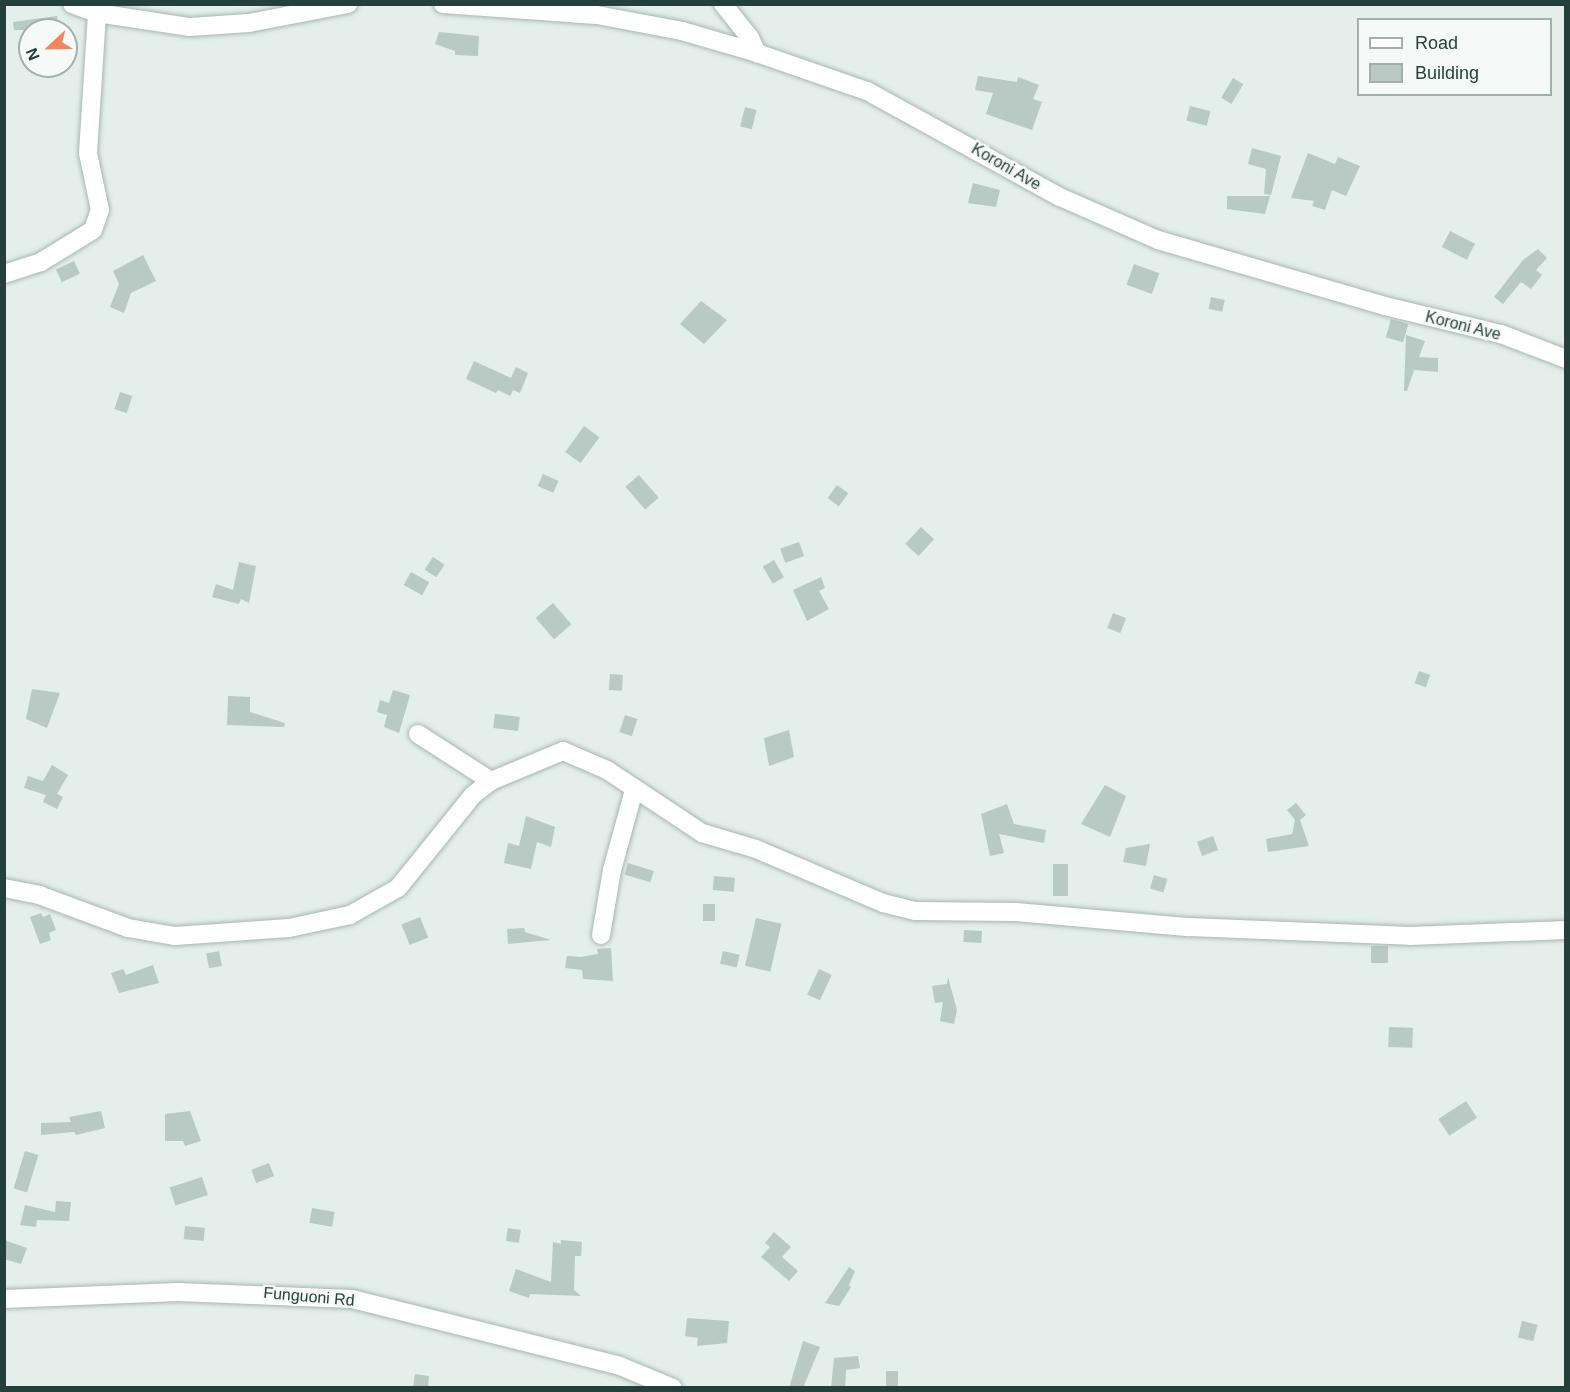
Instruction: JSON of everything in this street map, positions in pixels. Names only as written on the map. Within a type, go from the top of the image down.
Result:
[{"type":"street","points":[[72,4],[97,13],[167,25],[220,27],[348,4]]},
{"type":"street","name":"Koroni Ave","points":[[443,4],[597,15],[682,31],[757,53],[867,91],[1060,197],[1158,240],[1385,306],[1510,337],[1566,359]]},
{"type":"street","points":[[723,4],[750,38],[757,53]]},
{"type":"street","points":[[4,274],[41,262],[93,230],[100,210],[88,153],[97,13]]},
{"type":"street","points":[[418,734],[491,781]]},
{"type":"street","points":[[4,888],[39,895],[128,928],[176,936],[311,925],[350,915],[398,888],[460,807],[491,781],[563,751],[607,770],[702,833],[756,849],[883,903],[915,911],[1016,912],[1189,927],[1410,936],[1566,930]]},
{"type":"street","points":[[601,935],[612,870],[634,789]]},
{"type":"street","name":"Funguoni Rd","points":[[4,1299],[178,1292],[352,1299],[620,1366],[673,1388]]},
{"type":"building","points":[[18,21],[18,30],[14,30],[13,22]]},
{"type":"building","points":[[439,32],[479,36],[478,56],[455,55],[455,51],[435,44]]},
{"type":"building","points":[[978,76],[1017,82],[1018,77],[1039,85],[1033,99],[1042,102],[1032,130],[986,114],[993,93],[975,90]]},
{"type":"building","points":[[1233,78],[1243,84],[1231,104],[1221,98]]},
{"type":"building","points":[[1190,106],[1210,111],[1207,126],[1186,121]]},
{"type":"building","points":[[745,107],[757,110],[752,129],[740,126]]},
{"type":"building","points":[[1252,148],[1281,156],[1271,195],[1264,194],[1266,169],[1248,164]]},
{"type":"building","points":[[1308,153],[1335,164],[1338,157],[1360,166],[1346,196],[1332,190],[1325,210],[1312,206],[1314,201],[1291,198]]},
{"type":"building","points":[[973,183],[1000,190],[996,207],[968,203]]},
{"type":"building","points":[[1227,196],[1270,196],[1265,214],[1227,209]]},
{"type":"building","points":[[1450,231],[1475,244],[1467,260],[1442,247]]},
{"type":"building","points":[[1538,249],[1547,258],[1536,270],[1542,275],[1531,289],[1521,282],[1503,304],[1494,297],[1523,260]]},
{"type":"building","points":[[143,255],[156,281],[131,293],[124,313],[110,307],[119,284],[113,271]]},
{"type":"building","points":[[74,261],[80,274],[62,282],[56,269]]},
{"type":"building","points":[[1134,264],[1159,273],[1152,294],[1126,285]]},
{"type":"building","points":[[1211,297],[1225,300],[1222,312],[1209,309]]},
{"type":"building","points":[[701,301],[727,320],[704,344],[680,324]]},
{"type":"building","points":[[1391,319],[1408,324],[1403,342],[1386,337]]},
{"type":"building","points":[[1406,335],[1425,341],[1419,357],[1438,358],[1438,372],[1414,370],[1407,391],[1404,391]]},
{"type":"building","points":[[474,361],[511,378],[516,367],[528,373],[520,393],[513,390],[510,396],[498,390],[496,393],[466,379]]},
{"type":"building","points":[[120,392],[132,396],[127,413],[114,409]]},
{"type":"building","points":[[584,426],[599,437],[581,463],[565,452]]},
{"type":"building","points":[[543,474],[559,481],[553,493],[538,486]]},
{"type":"building","points":[[639,475],[659,498],[645,509],[625,487]]},
{"type":"building","points":[[837,485],[848,493],[839,506],[828,498]]},
{"type":"building","points":[[921,527],[934,539],[918,556],[905,544]]},
{"type":"building","points":[[799,542],[804,556],[785,563],[780,549]]},
{"type":"building","points":[[433,557],[445,565],[436,577],[425,569]]},
{"type":"building","points":[[774,560],[784,577],[773,584],[763,566]]},
{"type":"building","points":[[239,562],[256,566],[249,603],[241,599],[239,604],[212,597],[216,584],[233,590]]},
{"type":"building","points":[[411,572],[429,582],[422,595],[404,585]]},
{"type":"building","points":[[821,577],[825,588],[819,591],[829,609],[807,621],[793,590]]},
{"type":"building","points":[[553,603],[571,624],[554,639],[536,618]]},
{"type":"building","points":[[1113,613],[1126,618],[1120,633],[1107,628]]},
{"type":"building","points":[[1419,671],[1430,675],[1426,687],[1415,683]]},
{"type":"building","points":[[610,674],[623,675],[622,691],[609,690]]},
{"type":"building","points":[[32,689],[60,693],[47,728],[26,719]]},
{"type":"building","points":[[393,690],[410,695],[399,733],[384,727],[387,715],[377,712],[380,700],[389,703]]},
{"type":"building","points":[[228,696],[250,697],[250,712],[285,723],[284,727],[227,725]]},
{"type":"building","points":[[495,714],[520,717],[518,731],[493,728]]},
{"type":"building","points":[[625,715],[637,719],[632,736],[619,732]]},
{"type":"building","points":[[789,730],[794,757],[769,766],[764,738]]},
{"type":"building","points":[[52,765],[68,775],[57,794],[63,797],[57,809],[43,802],[46,795],[24,788],[28,776],[43,781]]},
{"type":"building","points":[[1105,785],[1126,796],[1110,837],[1081,824]]},
{"type":"building","points":[[1296,803],[1306,815],[1300,820],[1309,846],[1268,852],[1266,839],[1292,834],[1295,820],[1287,810]]},
{"type":"building","points":[[1007,804],[1014,824],[1046,830],[1044,843],[999,834],[1004,853],[990,856],[981,814]]},
{"type":"building","points":[[526,816],[555,827],[551,847],[537,842],[531,869],[504,863],[508,843],[519,846]]},
{"type":"building","points":[[1213,836],[1218,850],[1202,856],[1197,842]]},
{"type":"building","points":[[1150,844],[1146,866],[1123,862],[1126,848]]},
{"type":"building","points":[[628,863],[654,871],[650,882],[624,874]]},
{"type":"building","points":[[1053,864],[1068,864],[1068,896],[1053,896]]},
{"type":"building","points":[[1154,875],[1167,879],[1163,892],[1150,888]]},
{"type":"building","points":[[714,876],[735,878],[734,892],[713,890]]},
{"type":"building","points":[[703,904],[715,904],[715,921],[703,921]]},
{"type":"building","points":[[41,913],[43,917],[50,914],[56,930],[49,933],[51,940],[40,944],[30,917]]},
{"type":"building","points":[[420,917],[428,937],[410,945],[401,924]]},
{"type":"building","points":[[756,918],[781,924],[770,972],[745,966]]},
{"type":"building","points":[[524,928],[525,932],[551,940],[508,944],[507,929]]},
{"type":"building","points":[[964,930],[982,931],[981,943],[963,942]]},
{"type":"building","points":[[1371,946],[1388,946],[1388,963],[1371,963]]},
{"type":"building","points":[[611,948],[613,981],[583,979],[582,970],[565,968],[567,956],[581,957],[598,954],[597,949]]},
{"type":"building","points":[[219,951],[222,966],[209,968],[206,953]]},
{"type":"building","points":[[723,951],[740,955],[737,967],[720,964]]},
{"type":"building","points":[[153,965],[159,983],[119,993],[111,973],[123,969],[126,975]]},
{"type":"building","points":[[819,969],[832,975],[820,1000],[807,994]]},
{"type":"building","points":[[948,977],[957,1010],[954,1024],[940,1021],[943,1002],[935,1003],[932,986],[947,984]]},
{"type":"building","points":[[1389,1027],[1413,1028],[1412,1048],[1388,1047]]},
{"type":"building","points":[[1466,1101],[1477,1118],[1449,1136],[1438,1119]]},
{"type":"building","points":[[101,1111],[105,1128],[76,1135],[74,1132],[41,1135],[41,1123],[71,1122],[69,1117]]},
{"type":"building","points":[[190,1111],[201,1141],[185,1146],[183,1141],[165,1141],[165,1114]]},
{"type":"building","points":[[25,1151],[38,1155],[27,1192],[14,1188]]},
{"type":"building","points":[[269,1163],[274,1176],[256,1183],[251,1170]]},
{"type":"building","points":[[202,1177],[208,1195],[176,1206],[170,1188]]},
{"type":"building","points":[[56,1201],[71,1202],[69,1221],[37,1220],[36,1227],[20,1225],[25,1205],[55,1212]]},
{"type":"building","points":[[312,1208],[335,1212],[332,1227],[309,1223]]},
{"type":"building","points":[[185,1226],[205,1228],[204,1241],[184,1239]]},
{"type":"building","points":[[508,1228],[521,1230],[519,1243],[506,1241]]},
{"type":"building","points":[[774,1232],[791,1247],[782,1257],[798,1271],[789,1281],[761,1257],[770,1247],[765,1243]]},
{"type":"building","points":[[4,1240],[27,1248],[21,1264],[4,1259]]},
{"type":"building","points":[[561,1240],[582,1242],[581,1256],[575,1256],[574,1290],[581,1296],[530,1294],[529,1298],[509,1291],[516,1269],[551,1282],[553,1242],[561,1244]]},
{"type":"building","points":[[849,1267],[855,1271],[849,1285],[851,1287],[839,1306],[825,1303]]},
{"type":"building","points":[[687,1318],[729,1321],[727,1343],[697,1346],[698,1338],[685,1336]]},
{"type":"building","points":[[1522,1321],[1538,1325],[1533,1341],[1518,1337]]},
{"type":"building","points":[[803,1341],[820,1347],[803,1388],[789,1388]]},
{"type":"building","points":[[858,1356],[860,1368],[846,1370],[845,1388],[831,1388],[834,1358]]},
{"type":"building","points":[[886,1371],[898,1371],[898,1388],[886,1388]]},
{"type":"building","points":[[415,1374],[429,1376],[428,1388],[413,1388]]}]
